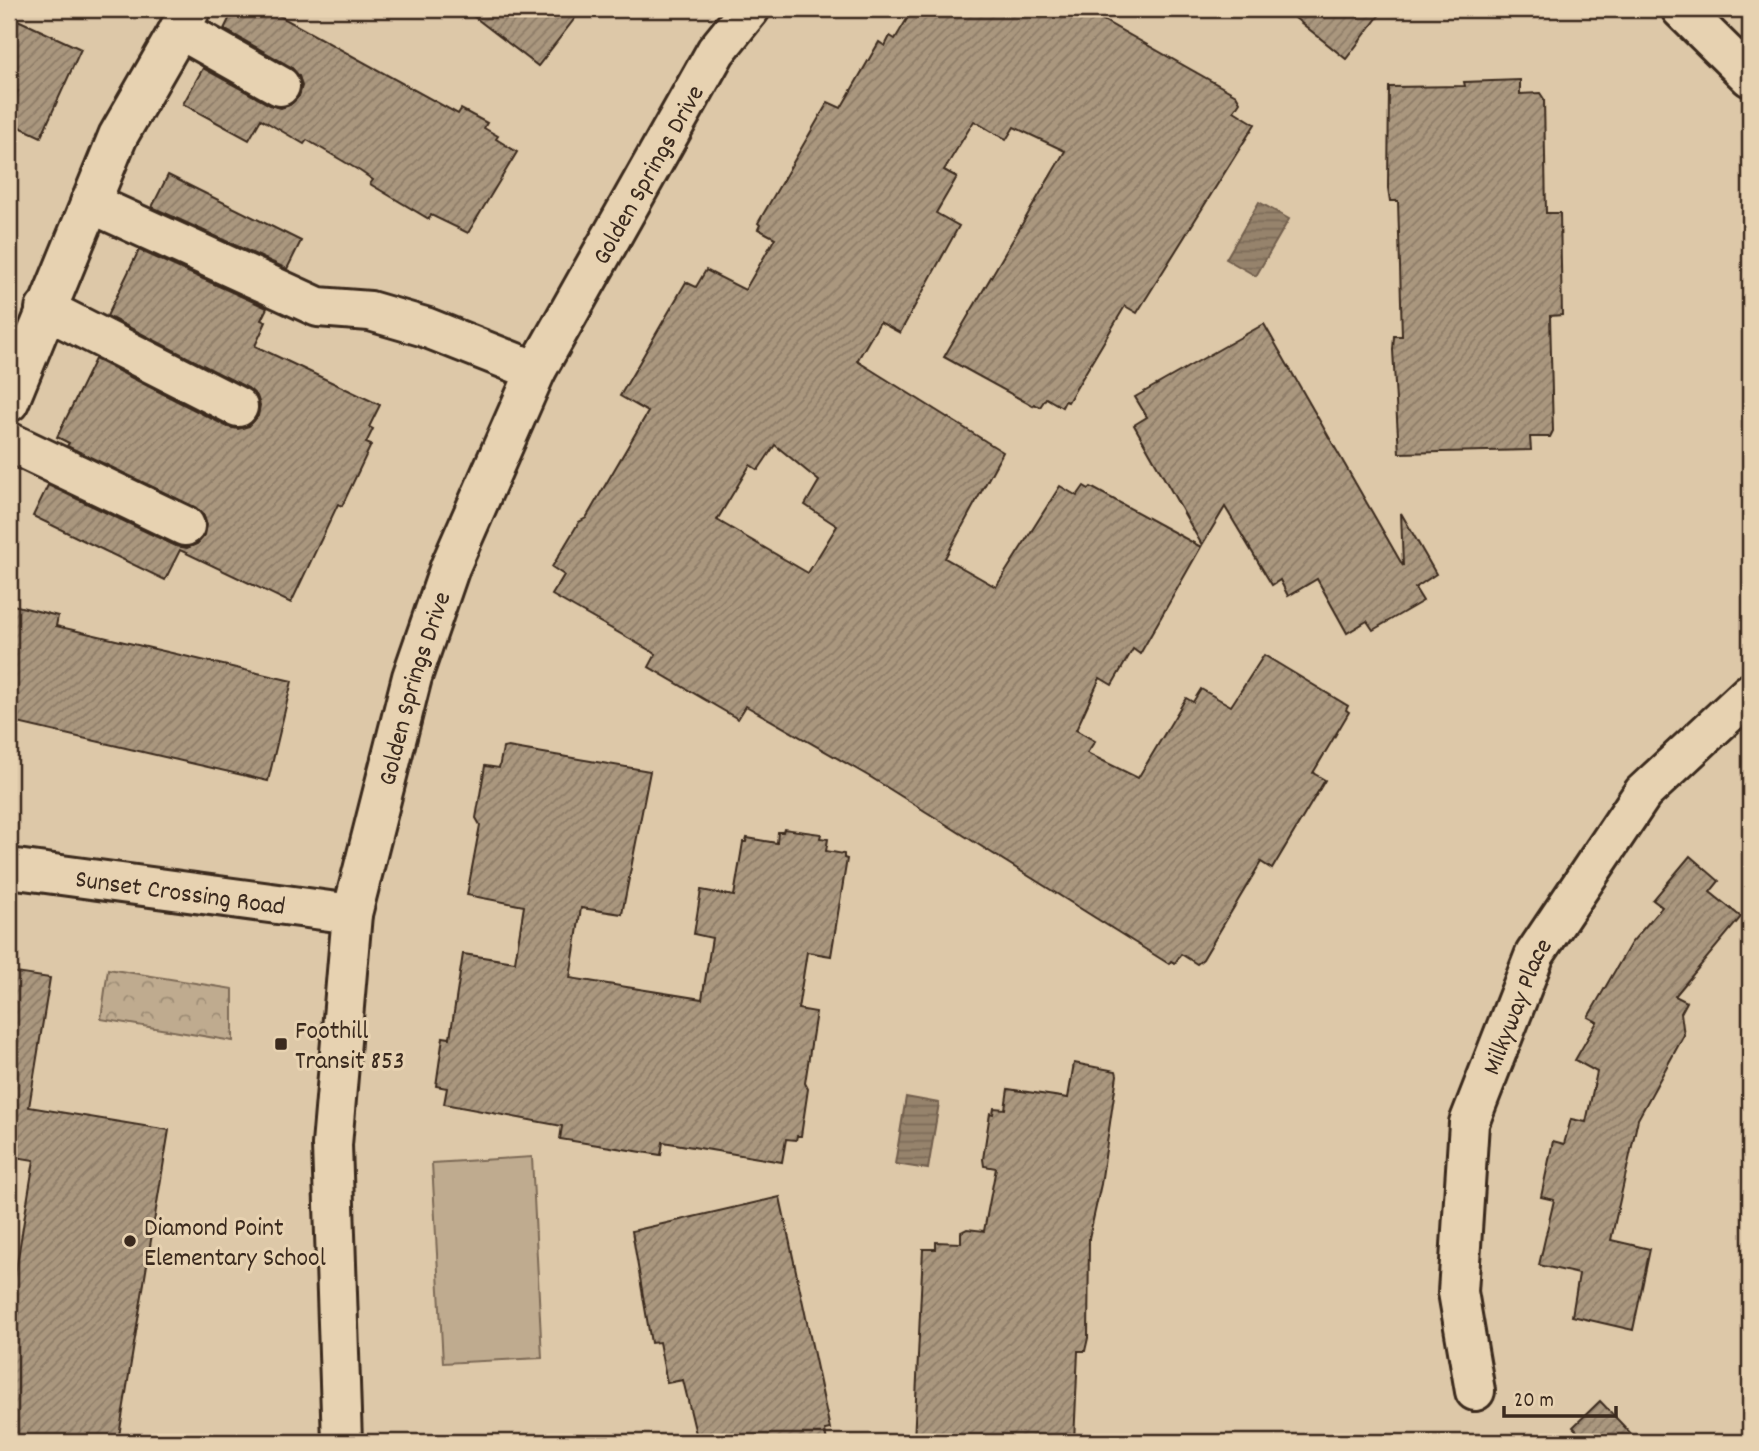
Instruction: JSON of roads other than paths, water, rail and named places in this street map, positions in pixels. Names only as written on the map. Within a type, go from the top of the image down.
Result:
[{"type":"street","name":"Golden Springs Drive","points":[[342,1442],[332,1145],[352,914],[412,677],[450,566],[536,371],[716,51],[750,9]]},
{"type":"street","points":[[1681,9],[1750,77]]},
{"type":"street","points":[[9,402],[118,135],[185,19],[280,86]]},
{"type":"street","points":[[90,203],[318,307],[381,314],[425,327],[536,371]]},
{"type":"street","points":[[45,309],[238,407]]},
{"type":"street","points":[[9,442],[185,526]]},
{"type":"street","name":"Milkyway Place","points":[[1475,1391],[1458,1292],[1469,1123],[1535,954],[1643,793],[1750,694]]},
{"type":"street","name":"Sunset Crossing Road","points":[[9,868],[352,914]]},
{"type":"place","name":"Foothill Transit 853","points":[[281,1044]]},
{"type":"place","name":"Diamond Point Elementary School","points":[[130,1241]]}]
